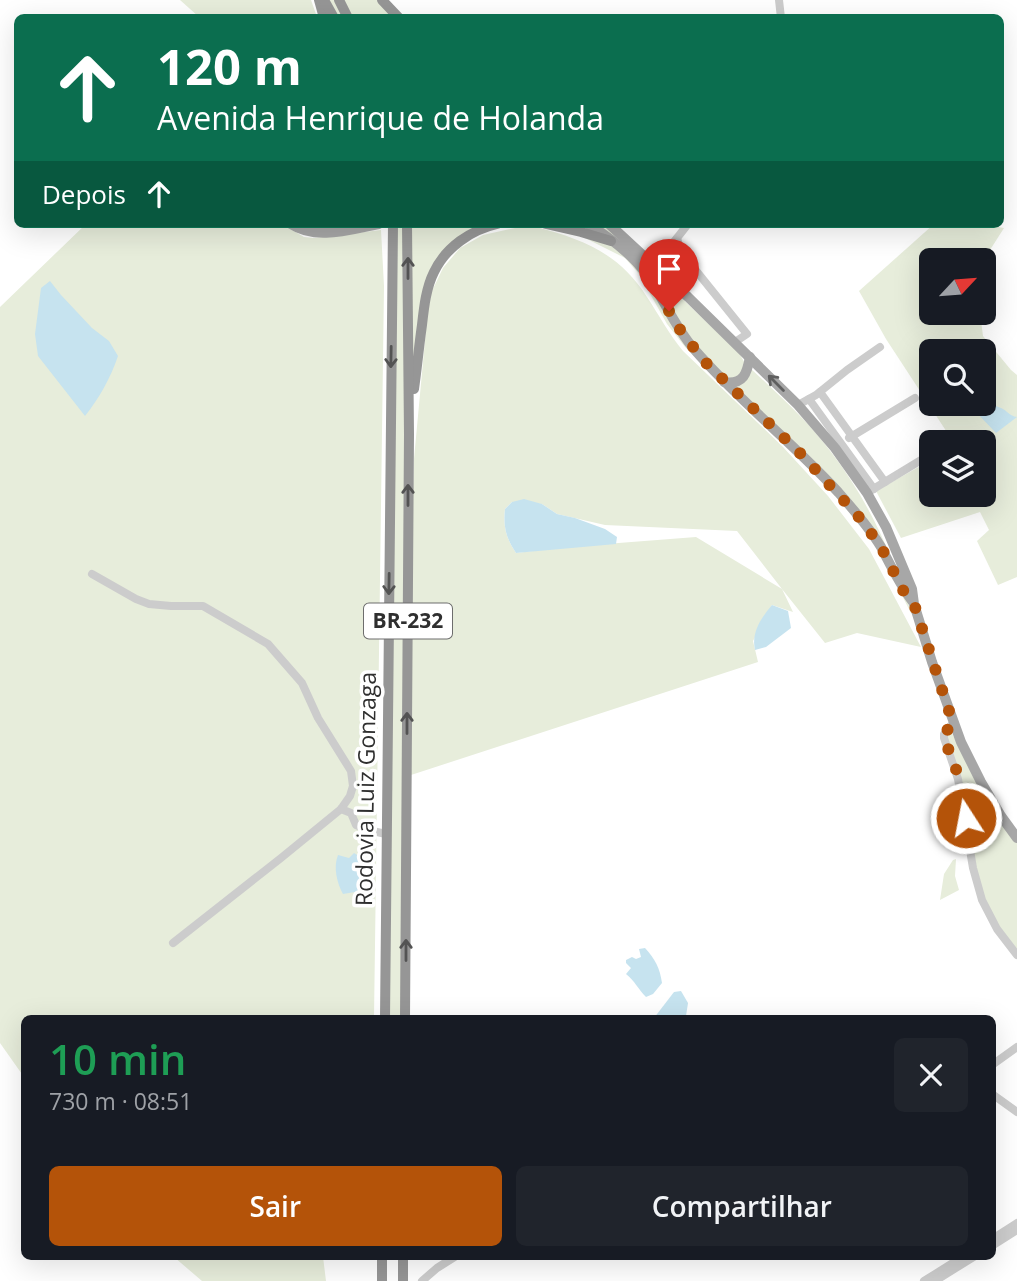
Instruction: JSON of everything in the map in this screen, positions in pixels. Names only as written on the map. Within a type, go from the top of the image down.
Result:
[{"type":"highway","points":[[382,0],[395,14]]},
{"type":"highway","name":"Rodovia Luiz Gonzaga","points":[[384,1015],[393,228]]},
{"type":"highway","name":"Rodovia Luiz Gonzaga","points":[[405,1015],[407,228]]},
{"type":"highway","points":[[408,434],[426,295],[434,271],[457,243],[484,228]]},
{"type":"highway","points":[[564,228],[611,241]]},
{"type":"highway","points":[[382,1260],[382,1281]]},
{"type":"highway","points":[[403,1260],[403,1281]]},
{"type":"main road","points":[[300,228],[319,233],[354,228]]},
{"type":"main road","points":[[593,228],[633,259],[682,333],[724,382],[838,492],[875,538],[904,592],[914,604]]},
{"type":"main road","points":[[613,228],[735,342],[838,445],[871,491],[912,589],[914,604],[953,723],[981,782],[1017,838]]},
{"type":"main road","points":[[724,382],[734,383],[742,378],[747,371],[750,357]]},
{"type":"street","points":[[654,265],[685,228]]},
{"type":"street","points":[[677,238],[681,252],[747,334],[735,342]]},
{"type":"street","points":[[798,405],[880,347]]},
{"type":"street","points":[[820,392],[885,482]]},
{"type":"street","points":[[809,399],[838,445],[915,398]]},
{"type":"street","points":[[871,491],[919,461]]},
{"type":"street","points":[[92,574],[149,604],[203,606],[268,644],[302,683],[318,718],[351,771],[353,786],[341,809],[173,943]]},
{"type":"street","points":[[953,723],[944,738],[958,779],[978,888],[989,914],[1017,955]]},
{"type":"street","points":[[341,809],[351,813],[356,825],[368,831],[386,834]]},
{"type":"street","points":[[996,1062],[1017,1046]]},
{"type":"street","points":[[996,1097],[1017,1112]]},
{"type":"street","points":[[996,1236],[1017,1223]]},
{"type":"street","points":[[996,1243],[1017,1230]]},
{"type":"street","points":[[422,1281],[450,1260]]},
{"type":"street","points":[[924,1281],[964,1260]]},
{"type":"street","points":[[934,1281],[966,1260]]},
{"type":"green space","points":[[180,0],[311,0],[316,14],[196,14]]},
{"type":"green space","points":[[327,0],[377,0],[391,14],[333,14]]},
{"type":"green space","points":[[82,228],[289,228],[304,237],[314,238],[381,230],[384,286],[374,1015],[21,1015],[21,1073],[0,1043],[0,307]]},
{"type":"green space","points":[[393,228],[479,228],[434,271],[412,365],[402,1015],[386,1015]]},
{"type":"green space","points":[[515,228],[539,228],[585,243],[625,270],[647,297],[683,351],[783,447],[828,496],[869,549],[921,647],[857,633],[825,643],[782,589],[793,612],[772,605],[753,641],[758,662],[411,775],[414,459],[429,297],[443,268],[460,248],[483,235]],"holes":[[[512,502],[542,504],[557,514],[605,525],[737,531],[782,589],[696,537],[516,553],[506,532],[505,509]]]},
{"type":"green space","points":[[559,228],[608,228],[739,353],[746,365],[734,384],[749,367],[803,419],[857,490],[888,550],[912,615],[873,539],[843,500],[685,347],[667,324],[639,274],[625,258],[569,230]]},
{"type":"green space","points":[[930,228],[1004,228],[991,248],[919,248],[919,326],[982,326],[985,339],[919,339],[919,389],[859,291]]},
{"type":"green space","points":[[996,352],[1017,375],[1017,577],[998,585],[977,541],[989,530],[980,512],[901,538],[876,491],[919,467],[919,507],[996,507],[996,430],[946,430],[936,416],[996,416]]},
{"type":"green space","points":[[949,727],[975,780],[1017,843],[1017,955],[982,900],[966,818],[946,747]]},
{"type":"green space","points":[[956,859],[955,876],[959,890],[940,900],[944,874]]},
{"type":"green space","points":[[178,1260],[323,1260],[326,1281],[202,1281]]},
{"type":"water","points":[[50,281],[92,328],[109,341],[118,356],[104,388],[85,416],[38,356],[35,334],[41,288]]},
{"type":"water","points":[[996,406],[1017,417],[996,433],[980,416],[996,416]]},
{"type":"water","points":[[524,499],[542,504],[557,514],[605,529],[617,537],[616,544],[516,553],[506,532],[505,509],[512,502]]},
{"type":"water","points":[[772,605],[788,611],[791,628],[766,647],[755,650],[754,638],[758,626]]},
{"type":"water","points":[[354,853],[362,858],[365,887],[343,894],[336,875],[338,855],[349,858]]},
{"type":"water","points":[[645,948],[656,964],[662,983],[653,994],[646,997],[626,974],[631,968],[626,960],[641,957],[639,949]]},
{"type":"water","points":[[681,991],[688,1003],[686,1015],[656,1015],[674,992]]},
{"type":"route","points":[[669,311],[682,333],[707,364],[838,492],[880,545],[904,592],[914,604],[953,723],[944,738],[956,769],[966,818]]}]
